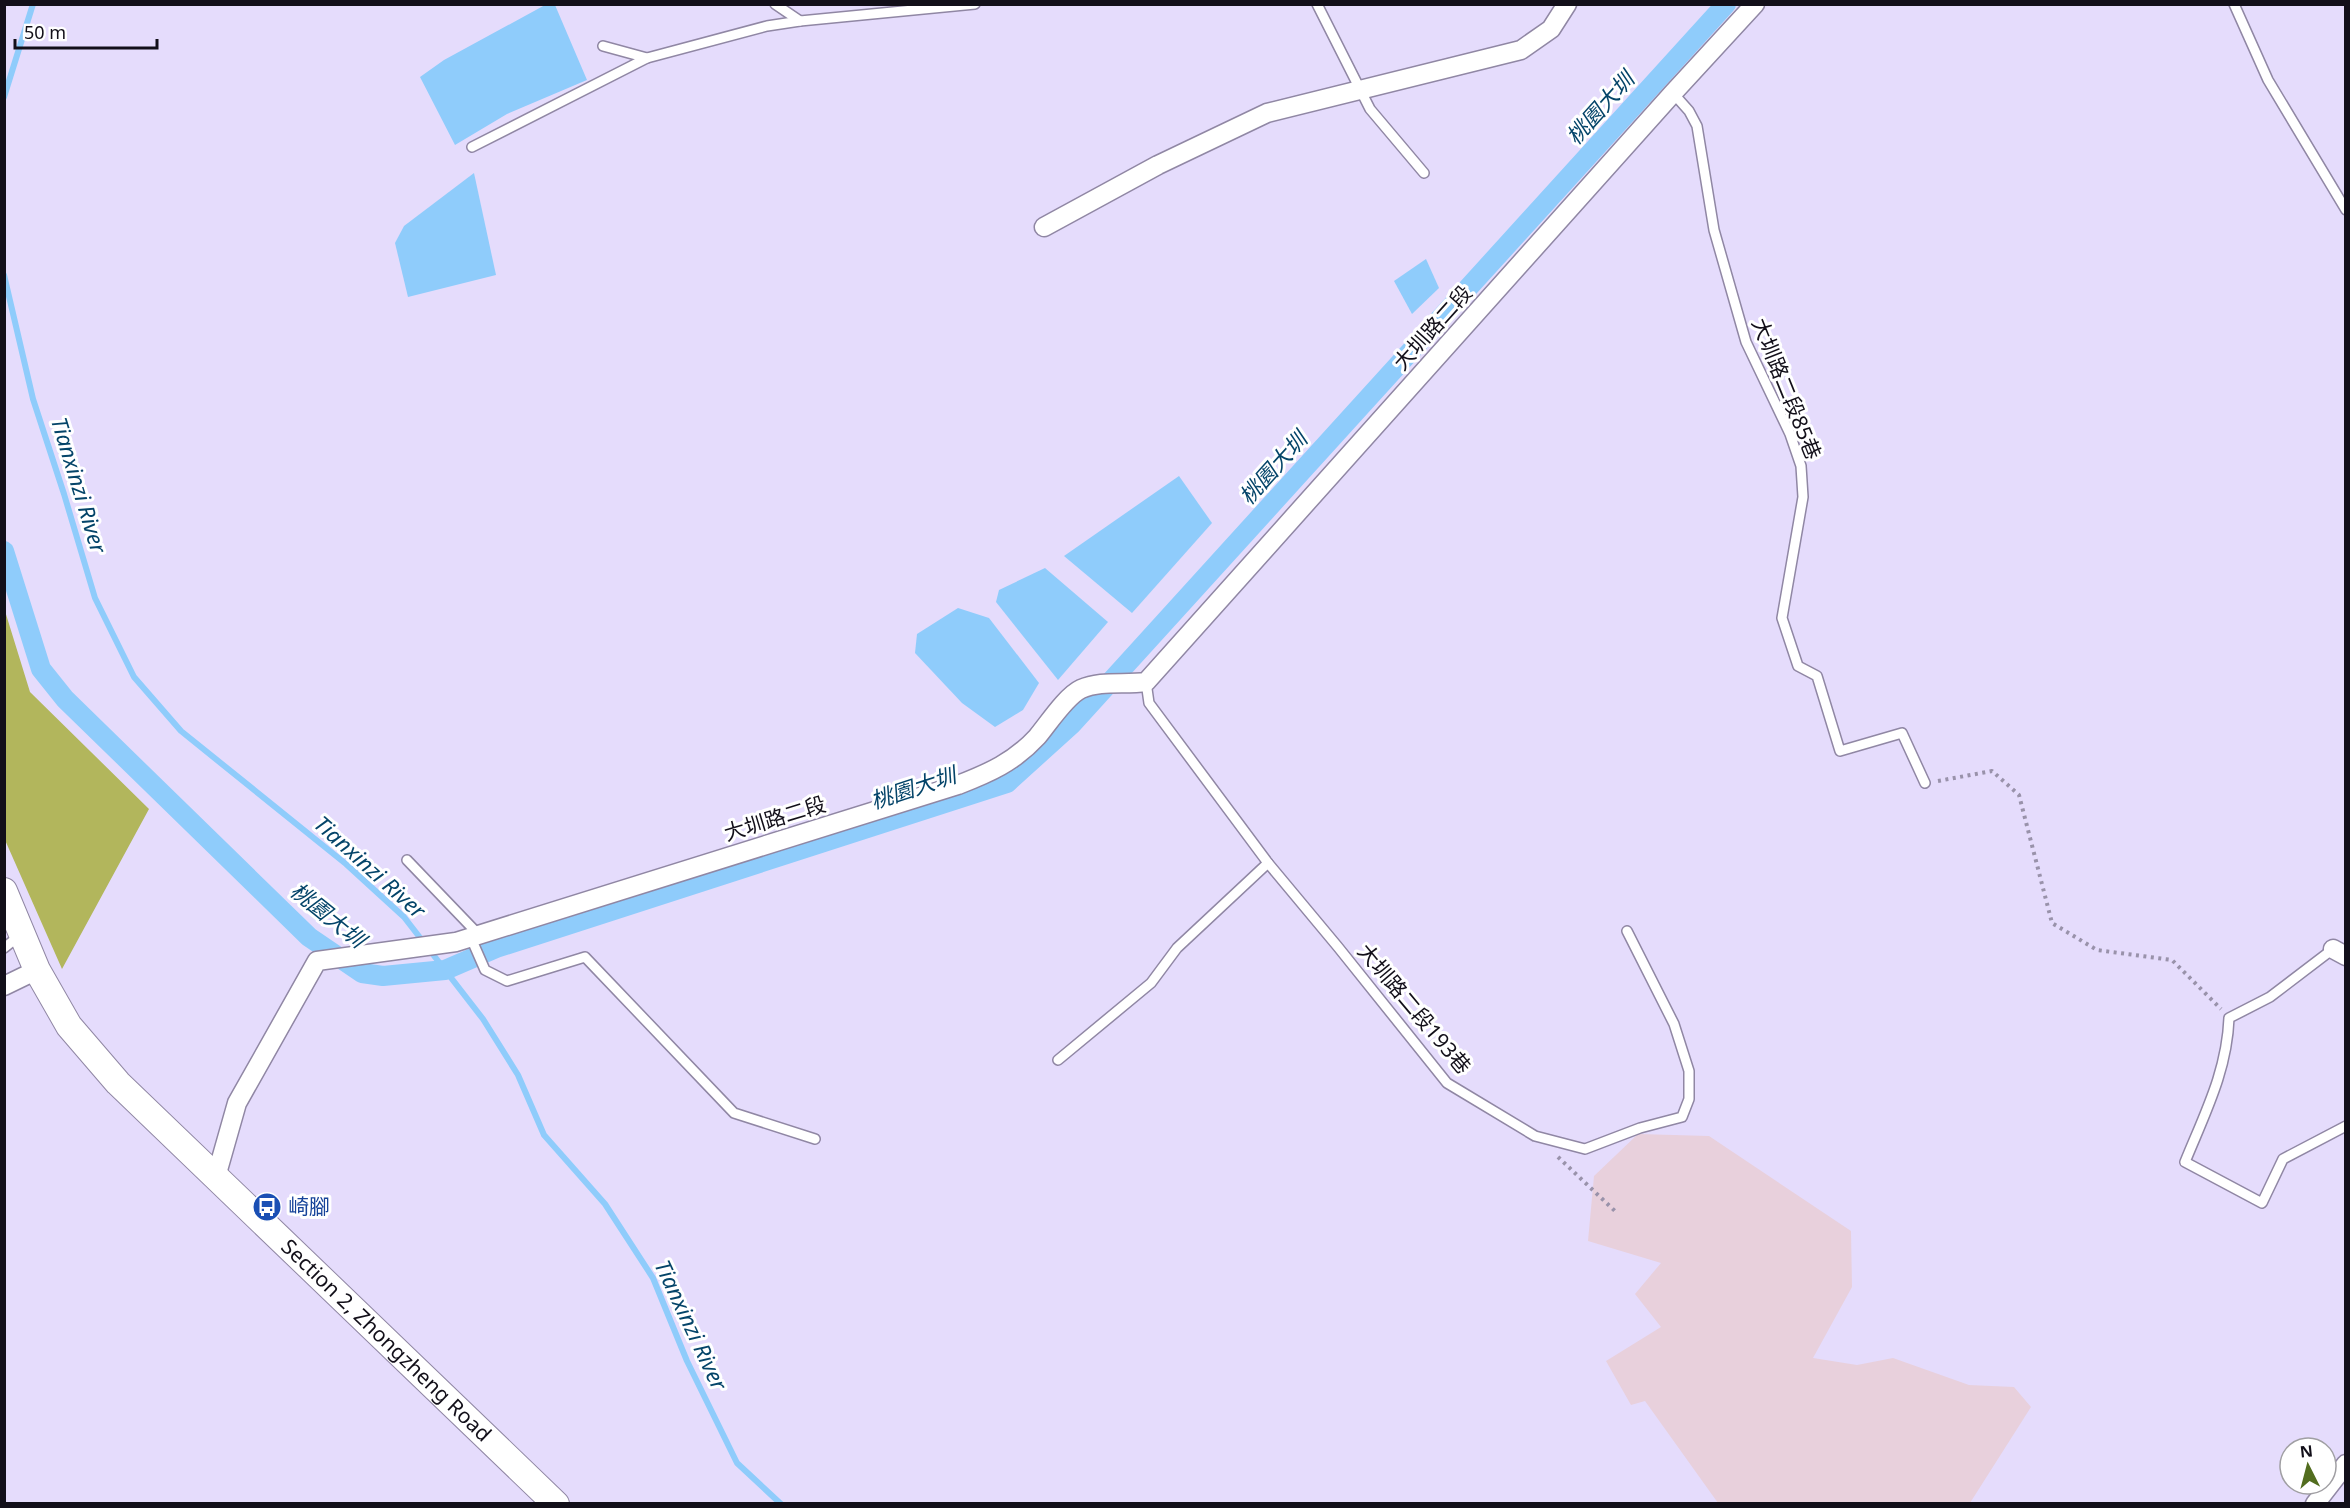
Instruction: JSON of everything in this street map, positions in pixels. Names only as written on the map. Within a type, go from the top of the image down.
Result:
[{"type":"main road","name":"Section 2, Zhongzheng Road","points":[[4,891],[13,941],[37,970],[69,1026],[118,1083],[556,1503]]},
{"type":"street","points":[[1044,227],[1158,165],[1267,113],[1521,50],[1551,29],[1567,4]]},
{"type":"street","name":"大圳路二段","points":[[216,1177],[237,1103],[316,961],[470,940],[958,785],[999,768],[1035,739],[1079,690],[1098,683],[1126,685],[1146,682],[1755,4]]},
{"type":"street","points":[[4,986],[37,970]]},
{"type":"street","points":[[2315,1503],[2346,1464]]},
{"type":"lane","points":[[775,4],[800,21]]},
{"type":"lane","points":[[472,147],[647,58],[767,26],[975,4]]},
{"type":"lane","points":[[1317,4],[1370,109],[1424,173]]},
{"type":"lane","points":[[2234,4],[2268,80],[2346,210]]},
{"type":"lane","points":[[603,46],[647,58]]},
{"type":"lane","name":"大圳路二段85巷","points":[[1673,93],[1689,111],[1697,126],[1714,230],[1746,342],[1790,434],[1800,466],[1803,497],[1782,618],[1797,666],[1816,676],[1840,752],[1902,733],[1925,783]]},
{"type":"lane","name":"大圳路二段193巷","points":[[1146,682],[1149,703],[1268,863],[1447,1083],[1535,1136],[1585,1149],[1640,1128],[1682,1117],[1689,1099],[1689,1071],[1674,1024],[1628,931]]},
{"type":"lane","points":[[407,860],[470,940],[485,970],[507,981],[585,957],[734,1113],[815,1139]]},
{"type":"lane","points":[[1058,1060],[1151,983],[1177,948],[1268,863]]},
{"type":"lane","points":[[2339,953],[2270,997],[2229,1018],[2227,1053],[2217,1086],[2185,1162],[2262,1203],[2283,1159],[2346,1126]]},
{"type":"path","points":[[1925,783],[1992,771],[2019,795],[2052,923],[2097,950],[2172,960],[2229,1018]]},
{"type":"path","points":[[1535,1136],[1616,1212]]},
{"type":"shaded area","points":[[1638,1134],[1709,1136],[1851,1231],[1852,1287],[1813,1358],[1857,1365],[1893,1358],[1969,1385],[2014,1387],[2031,1407],[1970,1503],[1718,1503],[1645,1401],[1631,1405],[1606,1361],[1661,1327],[1635,1294],[1661,1263],[1588,1241],[1594,1176]]},
{"type":"green space","points":[[5,611],[30,692],[149,809],[62,969],[5,840]]},
{"type":"water","points":[[545,5],[555,5],[587,80],[507,114],[455,145],[420,77],[444,60]]},
{"type":"water","points":[[474,173],[496,275],[408,297],[395,243],[404,226]]},
{"type":"water","points":[[1426,259],[1439,288],[1412,314],[1394,281]]},
{"type":"water","points":[[1179,476],[1212,523],[1132,613],[1064,556]]},
{"type":"water","points":[[1045,568],[1108,622],[1058,680],[996,602],[999,590]]},
{"type":"water","points":[[958,608],[989,618],[1039,683],[1023,710],[995,727],[962,703],[915,653],[917,634]]},
{"type":"waterway","name":"Tianxinzi River","points":[[4,97],[33,4]]},
{"type":"waterway","name":"桃園大圳","points":[[4,551],[41,669],[65,699],[309,937],[362,973],[383,976],[445,970],[496,948],[1007,783],[1072,724],[1726,4]]},
{"type":"waterway","name":"Tianxinzi River","points":[[4,275],[33,399],[95,598],[134,677],[181,731],[346,864],[404,917],[483,1019],[518,1075],[544,1135],[605,1204],[653,1278],[687,1361],[737,1463],[781,1504]]},
{"type":"place","name":"崎腳","points":[[267,1207]]}]
